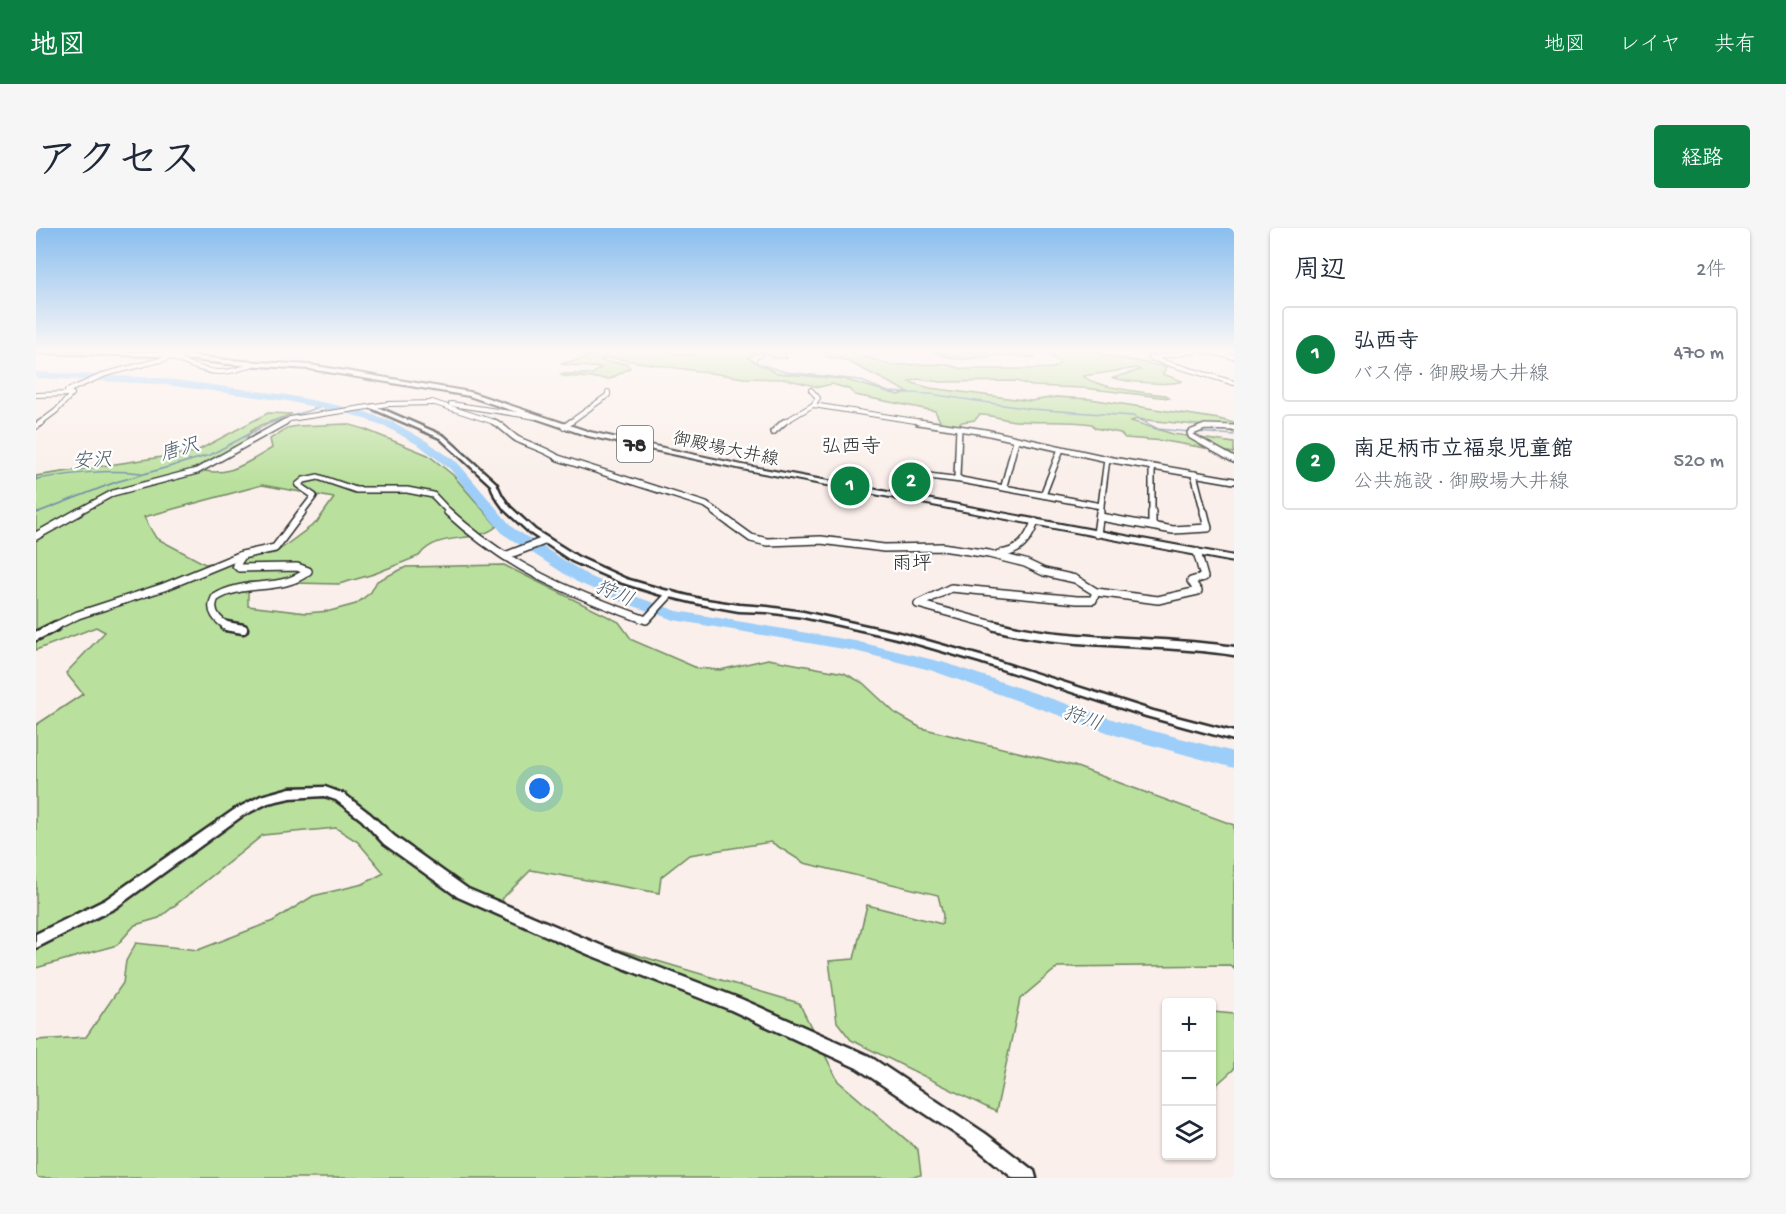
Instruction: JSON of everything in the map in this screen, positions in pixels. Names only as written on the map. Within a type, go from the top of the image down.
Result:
[{"type":"main road","name":"御殿場大井線","points":[[474,395],[564,427],[804,480],[1234,559]]},
{"type":"street","points":[[36,426],[56,411],[71,395]]},
{"type":"street","points":[[564,427],[608,395]]},
{"type":"street","points":[[773,432],[787,419],[813,405],[818,398],[816,395]]},
{"type":"street","points":[[36,536],[113,493],[197,471],[290,419],[405,402],[432,402],[536,417]]},
{"type":"street","points":[[432,402],[437,406],[452,408],[500,425],[511,431],[515,438],[545,449],[558,458],[706,505],[751,538],[777,543],[829,541],[884,548],[942,547],[989,554],[1025,563],[1044,572],[1075,579],[1096,592],[1158,600],[1198,591],[1191,581],[1204,577],[1197,552]]},
{"type":"street","points":[[813,405],[959,428],[1107,459],[1234,481]]},
{"type":"street","points":[[371,407],[442,437],[494,484],[496,493],[509,509],[544,541],[587,566],[668,596],[742,608],[771,610],[899,636],[1130,709],[1234,736]]},
{"type":"street","points":[[1234,428],[1214,426],[1191,432],[1191,436],[1234,460]]},
{"type":"street","points":[[959,428],[957,477],[960,480]]},
{"type":"street","points":[[1004,486],[1016,440]]},
{"type":"street","points":[[1043,495],[1061,449]]},
{"type":"street","points":[[1097,534],[1107,459]]},
{"type":"street","points":[[1152,467],[1152,526]]},
{"type":"street","points":[[1100,517],[1173,530],[1208,528],[1194,474]]},
{"type":"street","points":[[896,497],[898,487],[920,475],[1004,486],[1101,506]]},
{"type":"street","points":[[36,636],[78,615],[164,587],[242,555],[275,548],[314,496],[309,491],[298,488],[298,485],[304,480],[318,477],[356,489],[407,489],[433,495],[470,532],[528,572],[578,596],[646,620],[668,596]]},
{"type":"street","points":[[989,554],[1005,554],[1018,550],[1025,543],[1035,522]]},
{"type":"street","points":[[505,556],[544,541]]},
{"type":"street","points":[[242,555],[236,565],[239,568],[297,567],[308,571],[301,578],[245,586],[217,596],[212,603],[212,610],[217,617],[224,625],[243,629]]},
{"type":"street","points":[[1096,592],[1093,600],[1085,600],[951,588],[918,604],[959,614],[990,626],[1028,632],[1135,642],[1198,644],[1234,651]]},
{"type":"street","points":[[36,941],[110,904],[238,813],[256,804],[290,793],[325,791],[340,797],[366,817],[389,840],[463,893],[595,950],[736,1004],[863,1062],[980,1140],[1028,1178]]},
{"type":"green space","points":[[857,395],[987,395],[1031,401],[1056,397],[1090,399],[1234,423],[1234,433],[1216,425],[1137,419],[1131,421],[1173,434],[1234,443],[1234,453],[1165,441],[1125,438],[1120,433],[1083,423],[1016,421],[979,415],[975,420],[962,422],[957,426],[941,423],[935,411]]},
{"type":"green space","points":[[1146,395],[1166,395],[1169,398]]},
{"type":"green space","points":[[268,413],[292,414],[261,425],[251,431],[245,441],[195,468],[216,472],[235,468],[272,448],[270,439],[287,428],[347,424],[428,455],[453,475],[497,526],[478,535],[436,543],[419,556],[374,574],[339,584],[248,582],[248,606],[306,613],[330,611],[356,604],[371,592],[377,581],[406,567],[504,565],[619,622],[632,640],[697,668],[720,670],[768,659],[844,673],[863,683],[895,713],[921,728],[1074,766],[1234,825],[1234,969],[1230,965],[1058,967],[1020,999],[996,1112],[851,1040],[837,1022],[829,961],[854,959],[867,905],[942,924],[943,915],[938,895],[804,863],[771,842],[689,855],[661,877],[659,893],[531,870],[503,898],[499,914],[799,1003],[838,1081],[918,1150],[921,1175],[906,1178],[36,1178],[36,1040],[86,1037],[123,983],[126,961],[136,943],[198,950],[273,921],[313,896],[363,884],[384,873],[358,842],[336,828],[263,835],[159,918],[135,925],[117,945],[36,968],[36,725],[83,694],[66,673],[105,632],[96,627],[36,650],[36,476],[195,452]],"holes":[[[262,485],[334,498],[317,522],[275,553],[205,564],[156,538],[144,517]]]},
{"type":"green space","points":[[1216,1012],[1234,1014],[1234,1069],[1216,1085]]},
{"type":"waterway","name":"狩川","points":[[258,395],[287,398],[356,412],[389,424],[424,444],[454,466],[508,531],[583,579],[631,600],[674,615],[855,646],[936,666],[1125,731],[1234,760]]},
{"type":"waterway","points":[[939,395],[1030,409],[1133,416],[1158,429],[1190,432]]},
{"type":"waterway","name":"唐沢","points":[[39,512],[36,513],[116,482],[210,455],[268,424],[326,405]]},
{"type":"waterway","points":[[1197,432],[1234,435]]},
{"type":"waterway","name":"安沢","points":[[36,479],[102,472],[141,473]]},
{"type":"place","name":"南足柄市立福泉児童館","points":[[911,482]]},
{"type":"place","name":"弘西寺","points":[[850,486]]},
{"type":"district","name":"弘西寺","points":[[851,445]]},
{"type":"district","name":"雨坪","points":[[912,562]]}]
